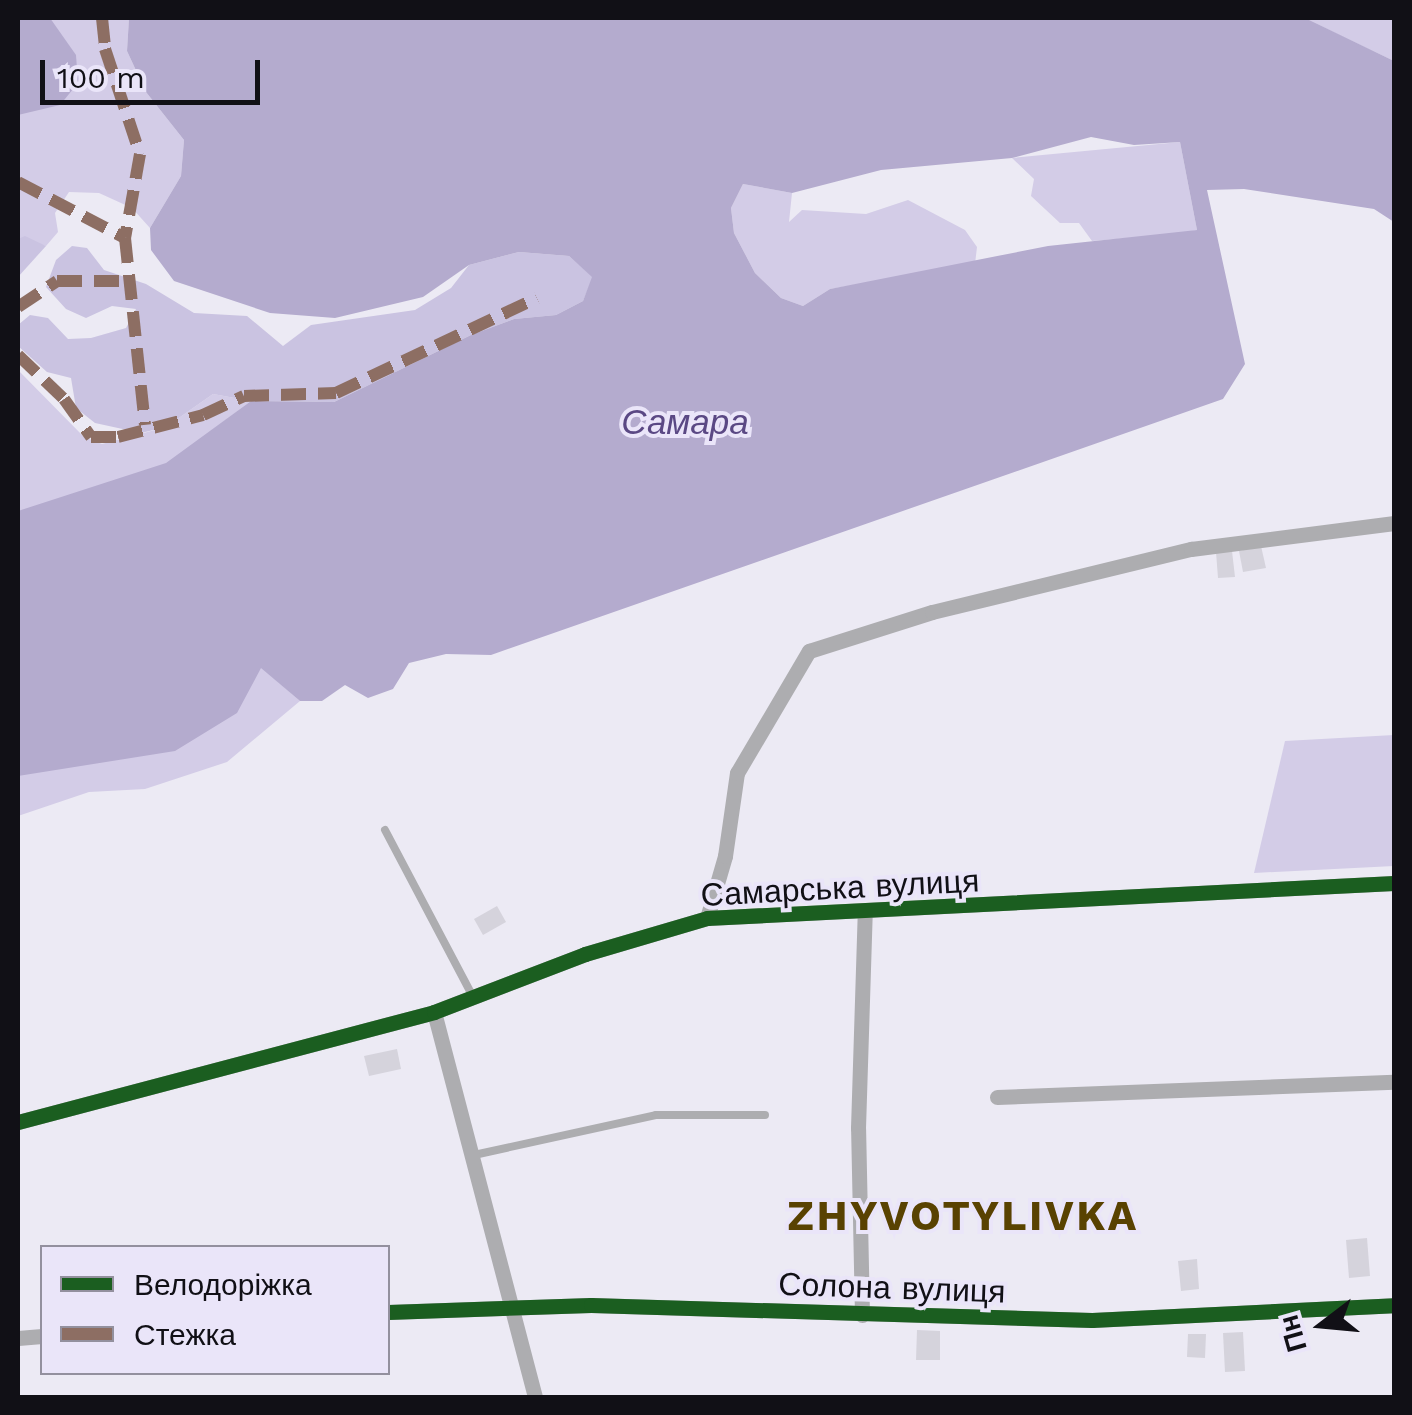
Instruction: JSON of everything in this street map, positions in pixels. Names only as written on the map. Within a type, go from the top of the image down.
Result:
[{"type":"street","name":"Самарська вулиця","points":[[707,918],[725,856],[737,774],[809,651],[932,612],[1191,548],[1394,523]]},
{"type":"street","name":"Самарська вулиця","points":[[18,1122],[434,1012],[584,954],[707,918],[1394,883]]},
{"type":"street","points":[[862,1315],[858,1128],[866,911]]},
{"type":"street","points":[[434,1012],[535,1398]]},
{"type":"street","points":[[997,1097],[1394,1082]]},
{"type":"street","name":"Солона вулиця","points":[[390,1312],[510,1305],[1092,1320],[1394,1305]]},
{"type":"lane","points":[[385,830],[472,998]]},
{"type":"lane","points":[[474,1155],[656,1115],[764,1115]]},
{"type":"shaded area","points":[[18,18],[129,18],[127,51],[146,92],[184,140],[181,176],[150,228],[132,208],[99,193],[69,192],[55,213],[58,232],[46,246],[18,239]]},
{"type":"shaded area","points":[[1305,18],[1394,18],[1394,61],[1337,34]]},
{"type":"shaded area","points":[[1180,142],[1197,230],[1177,234],[1092,241],[1079,223],[1060,223],[1031,196],[1034,179],[1012,158]]},
{"type":"shaded area","points":[[743,184],[792,193],[789,222],[802,210],[866,214],[908,200],[965,230],[977,247],[975,264],[830,289],[803,306],[781,298],[755,273],[734,233],[731,208]]},
{"type":"shaded area","points":[[25,236],[46,246],[18,277],[18,239]]},
{"type":"shaded area","points":[[72,246],[87,248],[104,270],[146,284],[194,313],[247,316],[283,346],[311,325],[415,310],[451,288],[469,265],[519,252],[569,256],[593,277],[583,301],[556,315],[514,319],[471,335],[334,402],[251,401],[213,394],[166,427],[141,433],[95,423],[76,408],[71,378],[47,372],[18,346],[18,325],[30,315],[48,318],[68,339],[91,338],[126,328],[136,309],[112,306],[86,318],[66,309],[46,287],[56,260]]},
{"type":"shaded area","points":[[18,370],[84,437],[102,444],[166,427],[213,394],[251,401],[199,440],[261,667],[300,701],[227,762],[145,789],[89,792],[18,816]]},
{"type":"shaded area","points":[[1394,735],[1394,866],[1254,873],[1285,741]]},
{"type":"water","points":[[18,18],[50,18],[76,55],[78,83],[60,105],[18,115]]},
{"type":"water","name":"Самара","points":[[129,18],[1305,18],[1394,61],[1394,222],[1374,209],[1244,189],[1207,190],[1245,364],[1223,399],[491,655],[446,654],[409,663],[393,689],[368,698],[345,685],[322,701],[300,701],[261,668],[237,713],[175,751],[18,776],[18,511],[166,463],[251,401],[334,402],[471,335],[514,319],[556,315],[583,301],[592,277],[569,256],[519,252],[469,265],[423,297],[335,318],[270,313],[174,281],[151,250],[150,228],[181,176],[184,140],[146,92],[127,51]],"holes":[[[1091,137],[1134,145],[1180,142],[1197,230],[1048,246],[830,289],[803,306],[781,298],[755,273],[734,233],[731,208],[743,184],[792,193],[881,170],[1012,158]]]},
{"type":"building","points":[[1261,546],[1266,568],[1243,572],[1239,551]]},
{"type":"building","points":[[1232,551],[1235,577],[1218,578],[1216,552]]},
{"type":"building","points":[[497,906],[506,922],[483,935],[474,919]]},
{"type":"building","points":[[397,1049],[401,1069],[369,1076],[364,1056]]},
{"type":"building","points":[[1367,1238],[1370,1276],[1349,1278],[1346,1240]]},
{"type":"building","points":[[1197,1259],[1199,1289],[1181,1291],[1178,1261]]},
{"type":"building","points":[[917,1330],[940,1331],[940,1360],[916,1360]]},
{"type":"building","points":[[1243,1332],[1245,1371],[1225,1372],[1223,1333]]},
{"type":"building","points":[[1188,1334],[1206,1334],[1205,1358],[1187,1357]]},
{"type":"marked path","points":[[102,18],[105,49],[140,154],[125,238]]},
{"type":"marked path","points":[[18,182],[125,238],[145,425]]},
{"type":"marked path","points":[[18,307],[57,281],[129,281]]},
{"type":"marked path","points":[[18,355],[64,399],[91,437],[118,437],[203,415],[244,396],[336,393],[537,298]]},
{"type":"cycle path","points":[[18,1122],[434,1012],[585,954],[707,918],[1394,883]]},
{"type":"cycle path","points":[[390,1312],[591,1305],[1092,1320],[1394,1305]]},
{"type":"district","name":"ZHYVOTYLIVKA","points":[[963,1216]]}]
